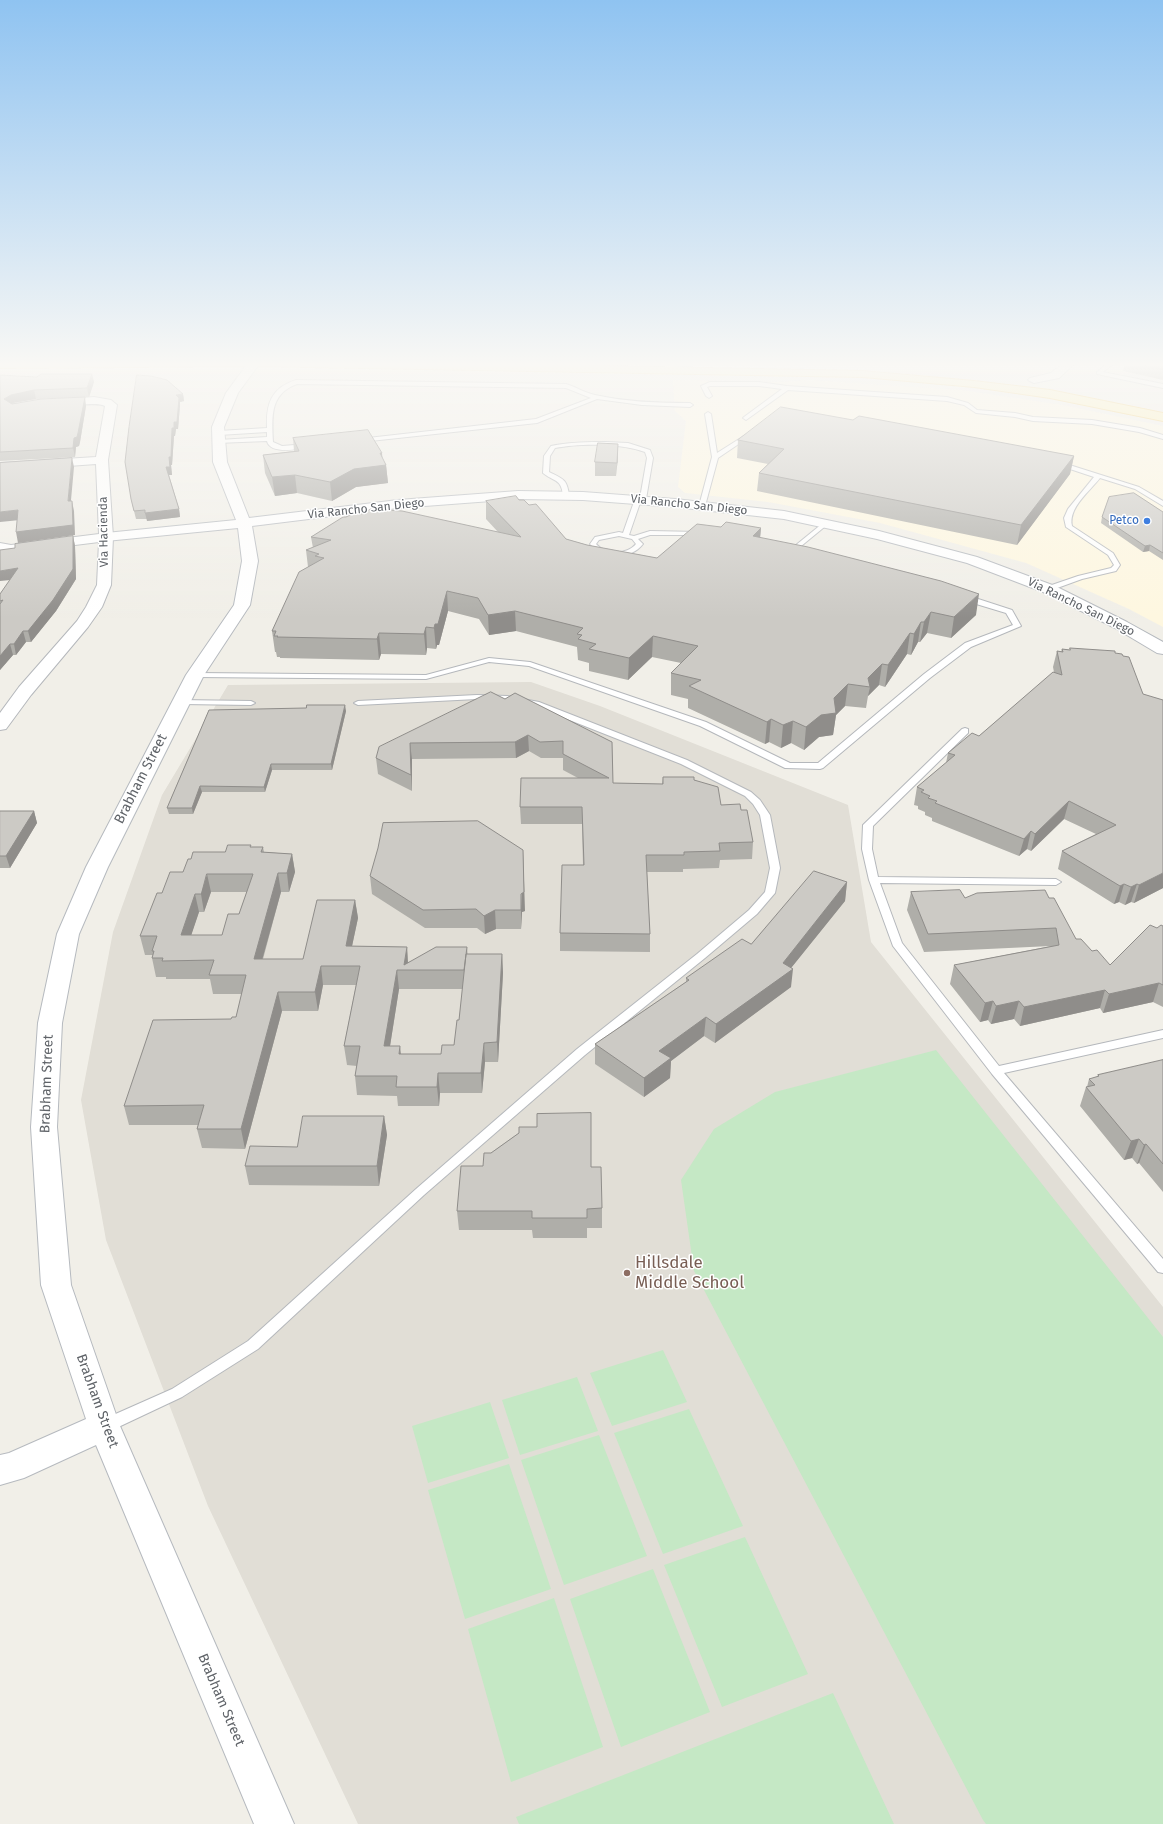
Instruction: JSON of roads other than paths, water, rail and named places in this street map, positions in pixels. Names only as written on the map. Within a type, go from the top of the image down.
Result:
[{"type":"main road","name":"Brabham Street","points":[[219,448],[220,462],[244,523],[250,561],[242,605],[194,675],[97,867],[68,934],[50,1023],[44,1127],[56,1285],[104,1426],[274,1824]]},
{"type":"main road","name":"Via Rancho San Diego","points":[[106,537],[244,523],[398,504],[518,495],[640,499],[784,515],[879,536],[972,560],[1049,589],[1121,625],[1163,649]]},
{"type":"main road","points":[[0,1470],[12,1467],[104,1426]]},
{"type":"street","name":"Via Hacienda","points":[[0,724],[25,691],[83,624],[94,607],[104,585],[106,537],[102,460],[104,448]]},
{"type":"street","points":[[0,467],[102,460]]},
{"type":"street","name":"Via Rancho San Diego","points":[[0,547],[11,549],[106,537]]},
{"type":"lane","points":[[552,448],[547,456],[546,473],[562,481],[565,485],[566,496]]},
{"type":"lane","points":[[626,535],[640,499],[650,458],[648,451],[642,448]]},
{"type":"lane","points":[[702,506],[715,457],[713,448]]},
{"type":"lane","points":[[715,457],[729,448]]},
{"type":"lane","points":[[1052,461],[1137,488],[1163,504]]},
{"type":"lane","points":[[1049,589],[1080,576],[1114,570],[1117,565],[1111,554],[1070,527],[1067,518],[1071,509],[1099,475]]},
{"type":"lane","points":[[809,548],[795,546],[825,524]]},
{"type":"lane","points":[[634,538],[650,533],[711,534]]},
{"type":"lane","points":[[626,535],[634,538],[640,544],[638,547],[635,550],[621,554],[598,550],[593,544],[597,538],[603,536],[626,535]]},
{"type":"lane","points":[[194,675],[426,677],[490,660],[530,664],[703,724],[788,766],[820,766],[927,676],[968,645],[1017,626],[1009,612],[957,595]]},
{"type":"lane","points":[[104,1426],[177,1393],[253,1345],[426,1187],[581,1052],[753,912],[770,893],[775,868],[765,815],[758,802],[748,794],[684,762],[536,704],[507,698],[477,696],[358,703]]},
{"type":"lane","points":[[181,702],[251,703]]},
{"type":"lane","points":[[965,731],[868,825],[867,849],[874,880],[897,944],[996,1071],[1163,1268]]},
{"type":"lane","points":[[874,880],[1056,882]]},
{"type":"lane","points":[[996,1071],[1163,1034]]},
{"type":"place","name":"Petco","points":[[1147,521]]},
{"type":"place","name":"Hillsdale Middle School","points":[[627,1273]]}]
